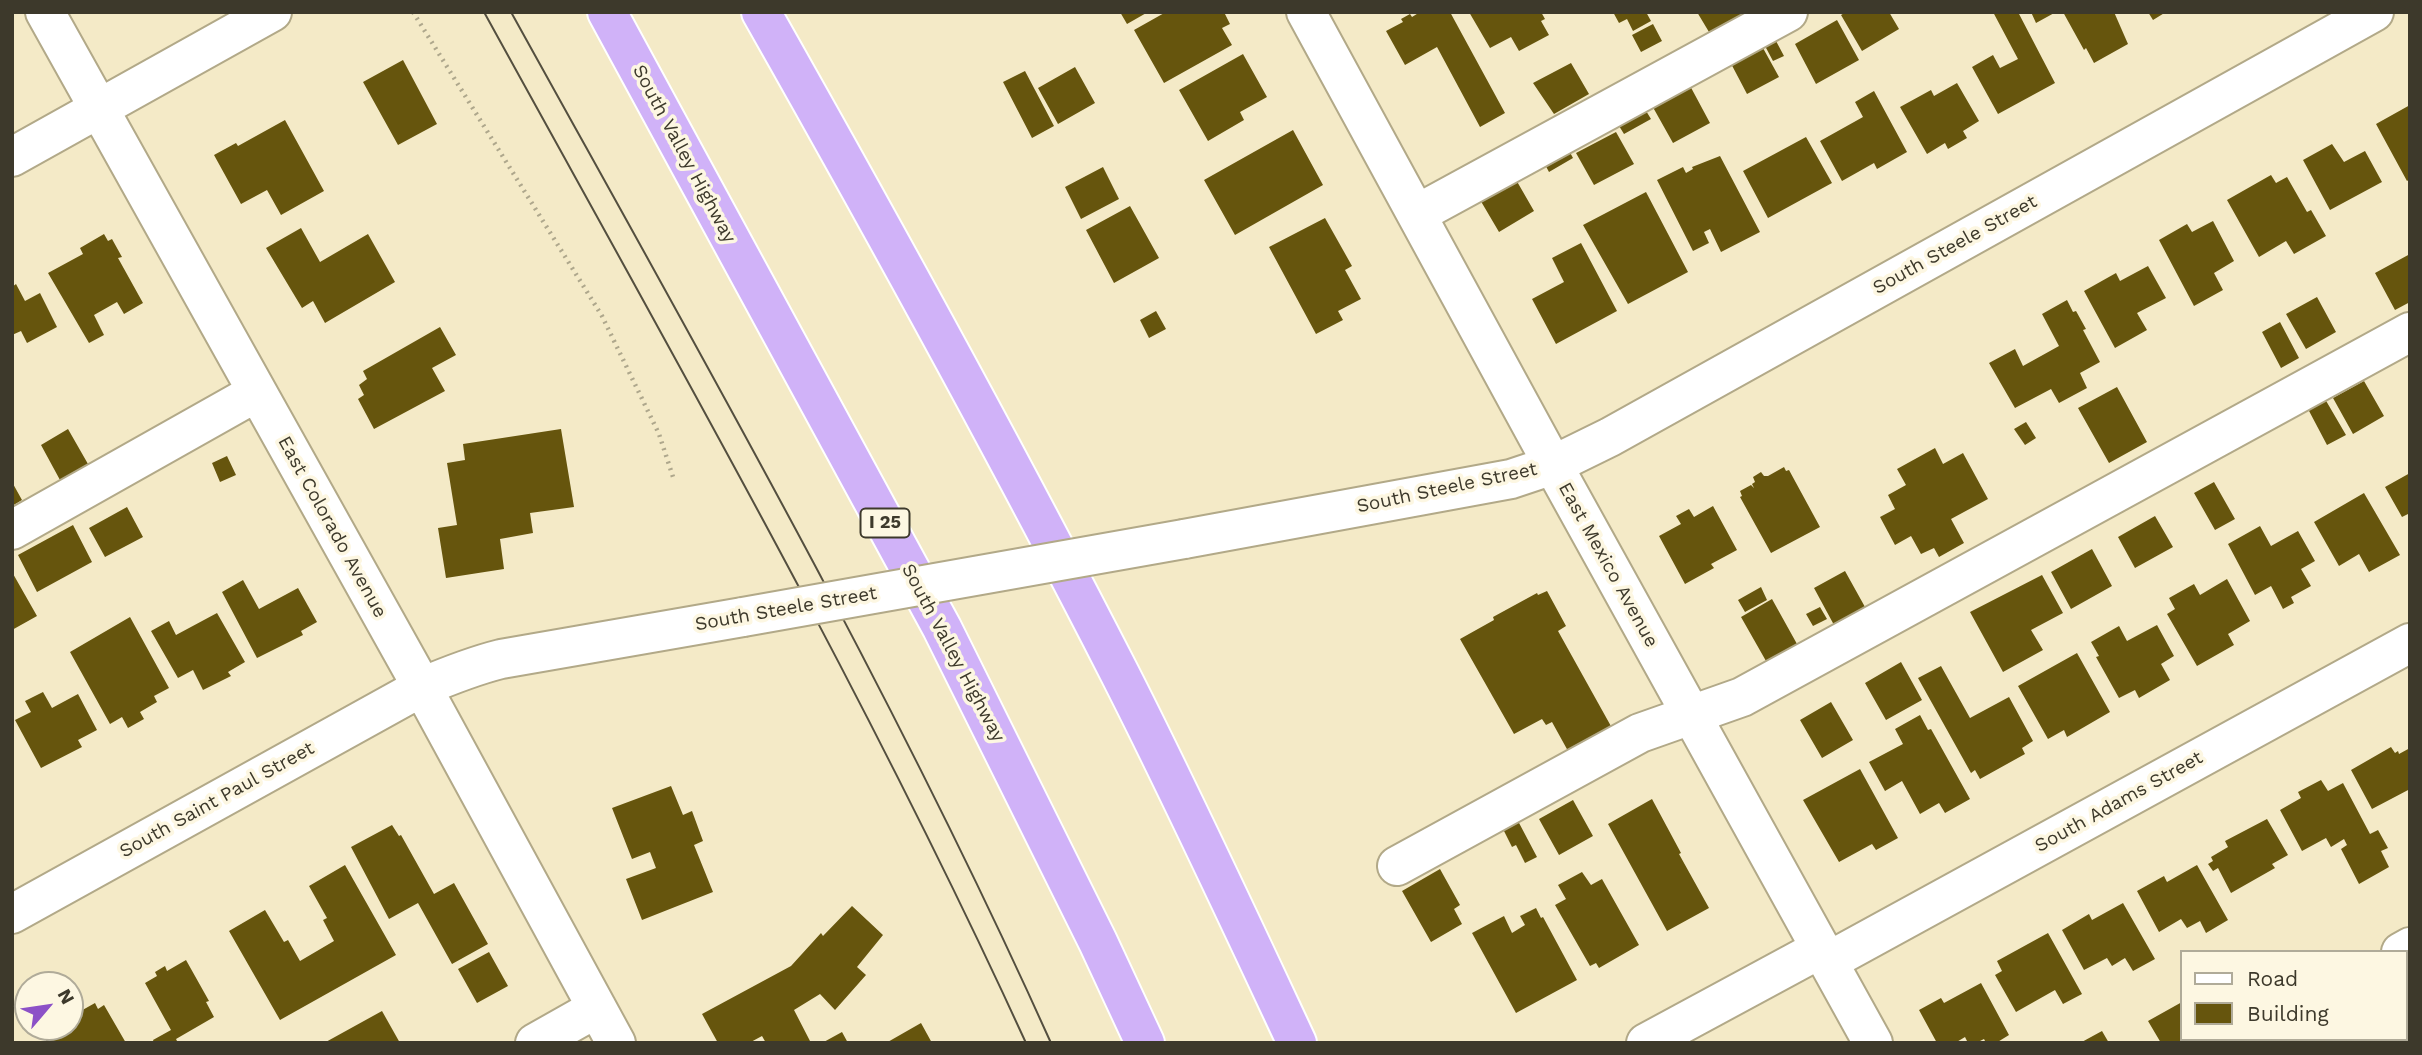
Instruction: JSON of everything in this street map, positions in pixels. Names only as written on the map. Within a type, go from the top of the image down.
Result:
[{"type":"highway","name":"South Valley Highway","points":[[607,12],[942,628],[1145,1043]]},
{"type":"highway","points":[[761,12],[949,349],[1107,650],[1191,818],[1297,1043]]},
{"type":"street","name":"East Colorado Avenue","points":[[45,12],[422,687],[616,1043]]},
{"type":"street","points":[[12,157],[272,12]]},
{"type":"street","name":"East Mexico Avenue","points":[[1306,12],[1873,1043]]},
{"type":"street","points":[[1417,214],[1788,12]]},
{"type":"street","name":"South Steele Street","points":[[422,687],[474,666],[501,660],[1491,483],[1553,465],[1610,437],[2374,12]]},
{"type":"street","points":[[1397,866],[1640,733],[1742,697],[2410,332]]},
{"type":"street","points":[[12,530],[257,393]]},
{"type":"street","name":"South Adams Street","points":[[1646,1043],[1824,955],[2410,643]]},
{"type":"street","name":"South Saint Paul Street","points":[[12,914],[422,687]]},
{"type":"street","points":[[535,1043],[597,1008]]},
{"type":"path","points":[[413,12],[602,316],[659,434],[674,480]]},
{"type":"building","points":[[1120,12],[1148,12],[1127,24]]},
{"type":"building","points":[[1166,12],[1224,12],[1230,24],[1222,28],[1232,45],[1164,83],[1134,30]]},
{"type":"building","points":[[1420,12],[1450,12],[1505,113],[1480,127],[1437,47],[1405,65],[1386,31],[1403,22],[1401,19]]},
{"type":"building","points":[[1469,12],[1541,12],[1545,19],[1541,21],[1549,35],[1519,51],[1511,37],[1490,48]]},
{"type":"building","points":[[1613,12],[1646,12],[1651,21],[1633,31],[1627,19],[1619,23]]},
{"type":"building","points":[[1697,12],[1741,12],[1745,19],[1712,37]]},
{"type":"building","points":[[1846,12],[1889,12],[1899,29],[1862,51],[1841,15]]},
{"type":"building","points":[[1993,12],[2018,12],[2055,83],[1998,114],[1972,67],[1993,55],[2000,68],[2018,59]]},
{"type":"building","points":[[2031,12],[2056,12],[2036,23]]},
{"type":"building","points":[[2063,12],[2114,12],[2128,44],[2094,63]]},
{"type":"building","points":[[2148,12],[2166,12],[2153,20]]},
{"type":"building","points":[[1837,20],[1859,60],[1816,84],[1795,44]]},
{"type":"building","points":[[1653,24],[1662,41],[1641,52],[1632,35]]},
{"type":"building","points":[[1758,39],[1779,77],[1747,94],[1727,56]]},
{"type":"building","points":[[1776,41],[1784,56],[1773,61],[1765,46]]},
{"type":"building","points":[[1243,54],[1267,97],[1240,112],[1244,120],[1208,141],[1179,90]]},
{"type":"building","points":[[403,60],[437,124],[398,145],[363,82]]},
{"type":"building","points":[[1571,63],[1589,94],[1554,114],[1533,83]]},
{"type":"building","points":[[1075,67],[1095,103],[1058,124],[1038,88]]},
{"type":"building","points":[[1025,71],[1054,126],[1032,138],[1003,82]]},
{"type":"building","points":[[1688,82],[1710,123],[1673,143],[1650,102]]},
{"type":"building","points":[[1957,83],[1979,121],[1963,131],[1967,138],[1948,149],[1945,143],[1927,154],[1900,107],[1931,90],[1934,96]]},
{"type":"building","points":[[1874,91],[1907,152],[1877,169],[1874,163],[1842,181],[1820,141],[1863,117],[1855,102]]},
{"type":"building","points":[[2410,105],[2410,179],[2407,181],[2376,124]]},
{"type":"building","points":[[1643,106],[1651,119],[1624,134],[1616,121]]},
{"type":"building","points":[[285,120],[324,191],[281,215],[267,190],[241,204],[214,155],[236,143],[238,146]]},
{"type":"building","points":[[1293,130],[1323,185],[1235,235],[1204,180]]},
{"type":"building","points":[[1616,132],[1634,164],[1594,185],[1576,153]]},
{"type":"building","points":[[1806,137],[1832,183],[1768,218],[1743,171]]},
{"type":"building","points":[[2332,144],[2344,162],[2365,151],[2382,182],[2330,210],[2303,160]]},
{"type":"building","points":[[1566,145],[1573,158],[1549,172],[1542,159]]},
{"type":"building","points":[[1720,156],[1760,232],[1721,252],[1710,229],[1704,232],[1709,243],[1693,251],[1657,180],[1683,167],[1686,173],[1693,169],[1692,167]]},
{"type":"building","points":[[1103,167],[1119,199],[1081,219],[1065,187]]},
{"type":"building","points":[[2271,175],[2276,183],[2287,177],[2307,212],[2311,210],[2326,236],[2294,254],[2286,241],[2259,257],[2227,200]]},
{"type":"building","points":[[1515,178],[1534,211],[1499,232],[1479,198]]},
{"type":"building","points":[[1646,192],[1688,272],[1628,304],[1583,225]]},
{"type":"building","points":[[1130,206],[1159,258],[1114,283],[1086,230]]},
{"type":"building","points":[[1325,218],[1352,266],[1345,270],[1361,299],[1338,311],[1343,320],[1316,334],[1269,247]]},
{"type":"building","points":[[2213,221],[2234,261],[2214,273],[2223,290],[2194,306],[2159,240],[2187,224],[2192,232]]},
{"type":"building","points":[[301,228],[320,262],[368,234],[395,282],[325,323],[313,301],[302,308],[266,248]]},
{"type":"building","points":[[104,234],[108,241],[112,239],[122,257],[118,258],[143,303],[124,314],[117,302],[94,315],[104,335],[89,343],[48,273],[83,254],[80,248]]},
{"type":"building","points":[[1581,243],[1617,311],[1556,344],[1532,299],[1564,282],[1552,258]]},
{"type":"building","points":[[2410,254],[2410,302],[2395,310],[2375,273]]},
{"type":"building","points":[[2148,266],[2166,298],[2137,313],[2147,330],[2115,348],[2084,291],[2116,273],[2120,281]]},
{"type":"building","points":[[16,284],[25,301],[40,293],[57,327],[27,343],[21,331],[12,335],[12,287]]},
{"type":"building","points":[[2317,297],[2336,332],[2306,349],[2286,314]]},
{"type":"building","points":[[2067,300],[2086,329],[2083,330],[2100,362],[2080,373],[2087,388],[2059,403],[2051,389],[2015,408],[1989,363],[2015,349],[2023,366],[2059,346],[2042,314]]},
{"type":"building","points":[[1156,311],[1166,329],[1149,338],[1140,320]]},
{"type":"building","points":[[2280,322],[2299,358],[2281,368],[2262,332]]},
{"type":"building","points":[[440,327],[456,355],[432,368],[445,391],[374,429],[358,399],[364,395],[359,385],[367,379],[363,371]]},
{"type":"building","points":[[2364,381],[2384,416],[2353,434],[2333,398]]},
{"type":"building","points":[[2117,387],[2147,442],[2109,463],[2078,408]]},
{"type":"building","points":[[2325,399],[2346,435],[2327,445],[2308,409]]},
{"type":"building","points":[[2026,422],[2036,438],[2025,445],[2014,429]]},
{"type":"building","points":[[68,429],[88,464],[60,480],[41,445]]},
{"type":"building","points":[[561,429],[574,507],[530,513],[533,533],[500,539],[504,569],[446,578],[438,528],[457,525],[447,463],[465,460],[463,444]]},
{"type":"building","points":[[1935,448],[1943,464],[1963,453],[1988,499],[1951,519],[1964,543],[1939,557],[1934,548],[1921,554],[1911,536],[1895,545],[1880,517],[1895,509],[1888,495],[1906,485],[1897,469]]},
{"type":"building","points":[[227,456],[236,475],[220,482],[212,463]]},
{"type":"building","points":[[1784,467],[1786,471],[1789,470],[1820,527],[1771,553],[1740,497],[1740,491],[1751,485],[1754,488],[1753,477],[1761,472],[1768,476]]},
{"type":"building","points":[[2410,473],[2410,513],[2402,517],[2385,487]]},
{"type":"building","points":[[12,482],[22,500],[12,506]]},
{"type":"building","points":[[2214,482],[2235,519],[2215,530],[2194,493]]},
{"type":"building","points":[[2364,493],[2400,555],[2369,572],[2359,554],[2339,566],[2314,522]]},
{"type":"building","points":[[1713,506],[1737,550],[1711,564],[1714,568],[1685,584],[1659,536],[1681,524],[1676,516],[1689,509],[1694,517]]},
{"type":"building","points":[[127,507],[143,537],[105,557],[89,528]]},
{"type":"building","points":[[2155,516],[2173,547],[2135,568],[2118,537]]},
{"type":"building","points":[[73,525],[92,562],[37,592],[18,555]]},
{"type":"building","points":[[2260,526],[2271,546],[2298,531],[2315,561],[2301,569],[2311,586],[2291,597],[2294,603],[2283,609],[2271,586],[2255,595],[2228,544]]},
{"type":"building","points":[[2092,549],[2112,586],[2071,609],[2051,572]]},
{"type":"building","points":[[1845,571],[1865,607],[1834,625],[1814,588]]},
{"type":"building","points":[[12,572],[37,616],[12,630]]},
{"type":"building","points":[[2042,575],[2063,613],[2031,630],[2043,650],[2003,672],[1970,612]]},
{"type":"building","points":[[2227,579],[2250,621],[2228,634],[2234,645],[2197,666],[2167,614],[2175,609],[2169,598],[2194,584],[2200,595]]},
{"type":"building","points":[[243,580],[259,609],[298,588],[317,622],[301,631],[303,635],[257,658],[222,592]]},
{"type":"building","points":[[1761,587],[1767,600],[1745,612],[1738,600]]},
{"type":"building","points":[[1547,591],[1566,626],[1558,631],[1612,728],[1568,751],[1552,722],[1546,725],[1542,719],[1514,734],[1460,639],[1494,620],[1493,617],[1537,593],[1538,595]]},
{"type":"building","points":[[1772,599],[1797,644],[1766,661],[1741,617]]},
{"type":"building","points":[[1820,607],[1827,619],[1813,626],[1806,614]]},
{"type":"building","points":[[217,613],[245,662],[228,672],[231,676],[203,690],[193,670],[178,678],[151,631],[169,621],[176,635]]},
{"type":"building","points":[[130,617],[169,688],[154,696],[157,702],[140,712],[144,719],[128,728],[122,717],[110,724],[70,652]]},
{"type":"building","points":[[2157,625],[2174,656],[2161,664],[2170,680],[2139,698],[2135,690],[2119,698],[2096,657],[2099,656],[2091,642],[2119,626],[2127,641]]},
{"type":"building","points":[[2077,653],[2110,712],[2067,737],[2064,730],[2048,739],[2018,686]]},
{"type":"building","points":[[1901,662],[1922,700],[1886,720],[1865,683]]},
{"type":"building","points":[[1941,666],[1970,718],[2009,697],[2033,741],[2022,748],[2025,754],[1980,779],[1975,770],[1971,773],[1918,678]]},
{"type":"building","points":[[43,692],[52,708],[78,694],[97,730],[78,740],[82,747],[41,768],[15,720],[31,712],[25,701]]},
{"type":"building","points":[[1831,702],[1853,740],[1822,758],[1800,720]]},
{"type":"building","points":[[1920,715],[1928,730],[1931,729],[1970,799],[1945,813],[1939,803],[1920,814],[1902,781],[1885,791],[1869,762],[1903,744],[1895,729]]},
{"type":"building","points":[[2391,747],[2399,754],[2410,748],[2410,789],[2372,809],[2351,770]]},
{"type":"building","points":[[1860,769],[1898,838],[1876,850],[1872,844],[1839,862],[1803,800]]},
{"type":"building","points":[[2321,780],[2328,791],[2343,783],[2370,834],[2378,830],[2388,848],[2381,851],[2389,867],[2359,884],[2341,849],[2347,845],[2344,839],[2331,847],[2326,838],[2302,851],[2280,810],[2301,798],[2298,792]]},
{"type":"building","points":[[671,786],[683,815],[692,811],[703,841],[694,845],[713,892],[642,920],[626,879],[656,868],[650,852],[632,859],[612,808]]},
{"type":"building","points":[[1652,799],[1709,908],[1667,931],[1608,824]]},
{"type":"building","points":[[1573,800],[1593,836],[1559,855],[1539,819]]},
{"type":"building","points":[[2267,819],[2288,855],[2272,864],[2275,868],[2231,893],[2218,868],[2213,871],[2208,864],[2213,861],[2211,857],[2228,847],[2225,841]]},
{"type":"building","points":[[1518,821],[1537,857],[1525,863],[1516,845],[1512,847],[1503,829]]},
{"type":"building","points":[[392,825],[399,836],[401,835],[434,894],[454,883],[488,944],[452,964],[418,903],[389,919],[351,847]]},
{"type":"building","points":[[345,865],[396,955],[280,1020],[229,931],[265,910],[284,942],[288,940],[300,961],[334,941],[323,920],[327,918],[309,886]]},
{"type":"building","points":[[2197,865],[2228,920],[2206,933],[2200,921],[2187,928],[2181,919],[2159,932],[2137,891],[2164,876],[2167,882]]},
{"type":"building","points":[[1440,869],[1460,905],[1454,909],[1462,924],[1431,942],[1402,891]]},
{"type":"building","points":[[1582,872],[1591,885],[1602,879],[1639,945],[1599,968],[1596,963],[1590,966],[1555,905],[1566,899],[1558,885]]},
{"type":"building","points":[[2123,903],[2155,959],[2133,971],[2125,958],[2112,966],[2107,958],[2084,970],[2062,930],[2089,914],[2092,920]]},
{"type":"building","points":[[852,906],[883,935],[857,967],[866,975],[835,1010],[820,994],[794,1010],[810,1041],[766,1043],[762,1036],[749,1043],[718,1043],[702,1014],[791,966],[821,933],[823,936]]},
{"type":"building","points":[[1536,908],[1577,980],[1516,1013],[1472,933],[1504,916],[1512,933],[1525,925],[1520,916]]},
{"type":"building","points":[[2048,933],[2082,994],[2063,1004],[2055,990],[2016,1012],[1995,975],[2002,971],[1997,961]]},
{"type":"building","points":[[489,952],[508,986],[477,1003],[458,969]]},
{"type":"building","points":[[186,960],[209,1001],[206,1002],[214,1017],[176,1039],[178,1043],[154,1043],[153,1040],[171,1030],[145,983],[157,976],[155,972],[165,966],[167,971]]},
{"type":"building","points":[[1981,983],[2009,1035],[1996,1043],[1986,1043],[1984,1039],[1968,1043],[1965,1037],[1955,1043],[1937,1043],[1919,1010],[1941,998],[1944,1003]]},
{"type":"building","points":[[95,1003],[98,1009],[104,1005],[126,1043],[47,1043],[46,1041],[84,1041],[84,1009]]},
{"type":"building","points":[[2180,1003],[2180,1041],[2202,1041],[2161,1043],[2148,1021]]},
{"type":"building","points":[[382,1011],[400,1043],[324,1043]]},
{"type":"building","points":[[921,1023],[932,1043],[886,1043]]},
{"type":"building","points":[[2102,1031],[2109,1043],[2080,1043]]},
{"type":"building","points":[[842,1032],[848,1043],[822,1043]]},
{"type":"building","points":[[2300,1041],[2301,1043],[2269,1043]]},
{"type":"tram line","points":[[484,12],[833,651],[964,911],[1026,1043]]},
{"type":"tram line","points":[[511,12],[723,394],[860,651],[990,911],[1051,1043]]}]
